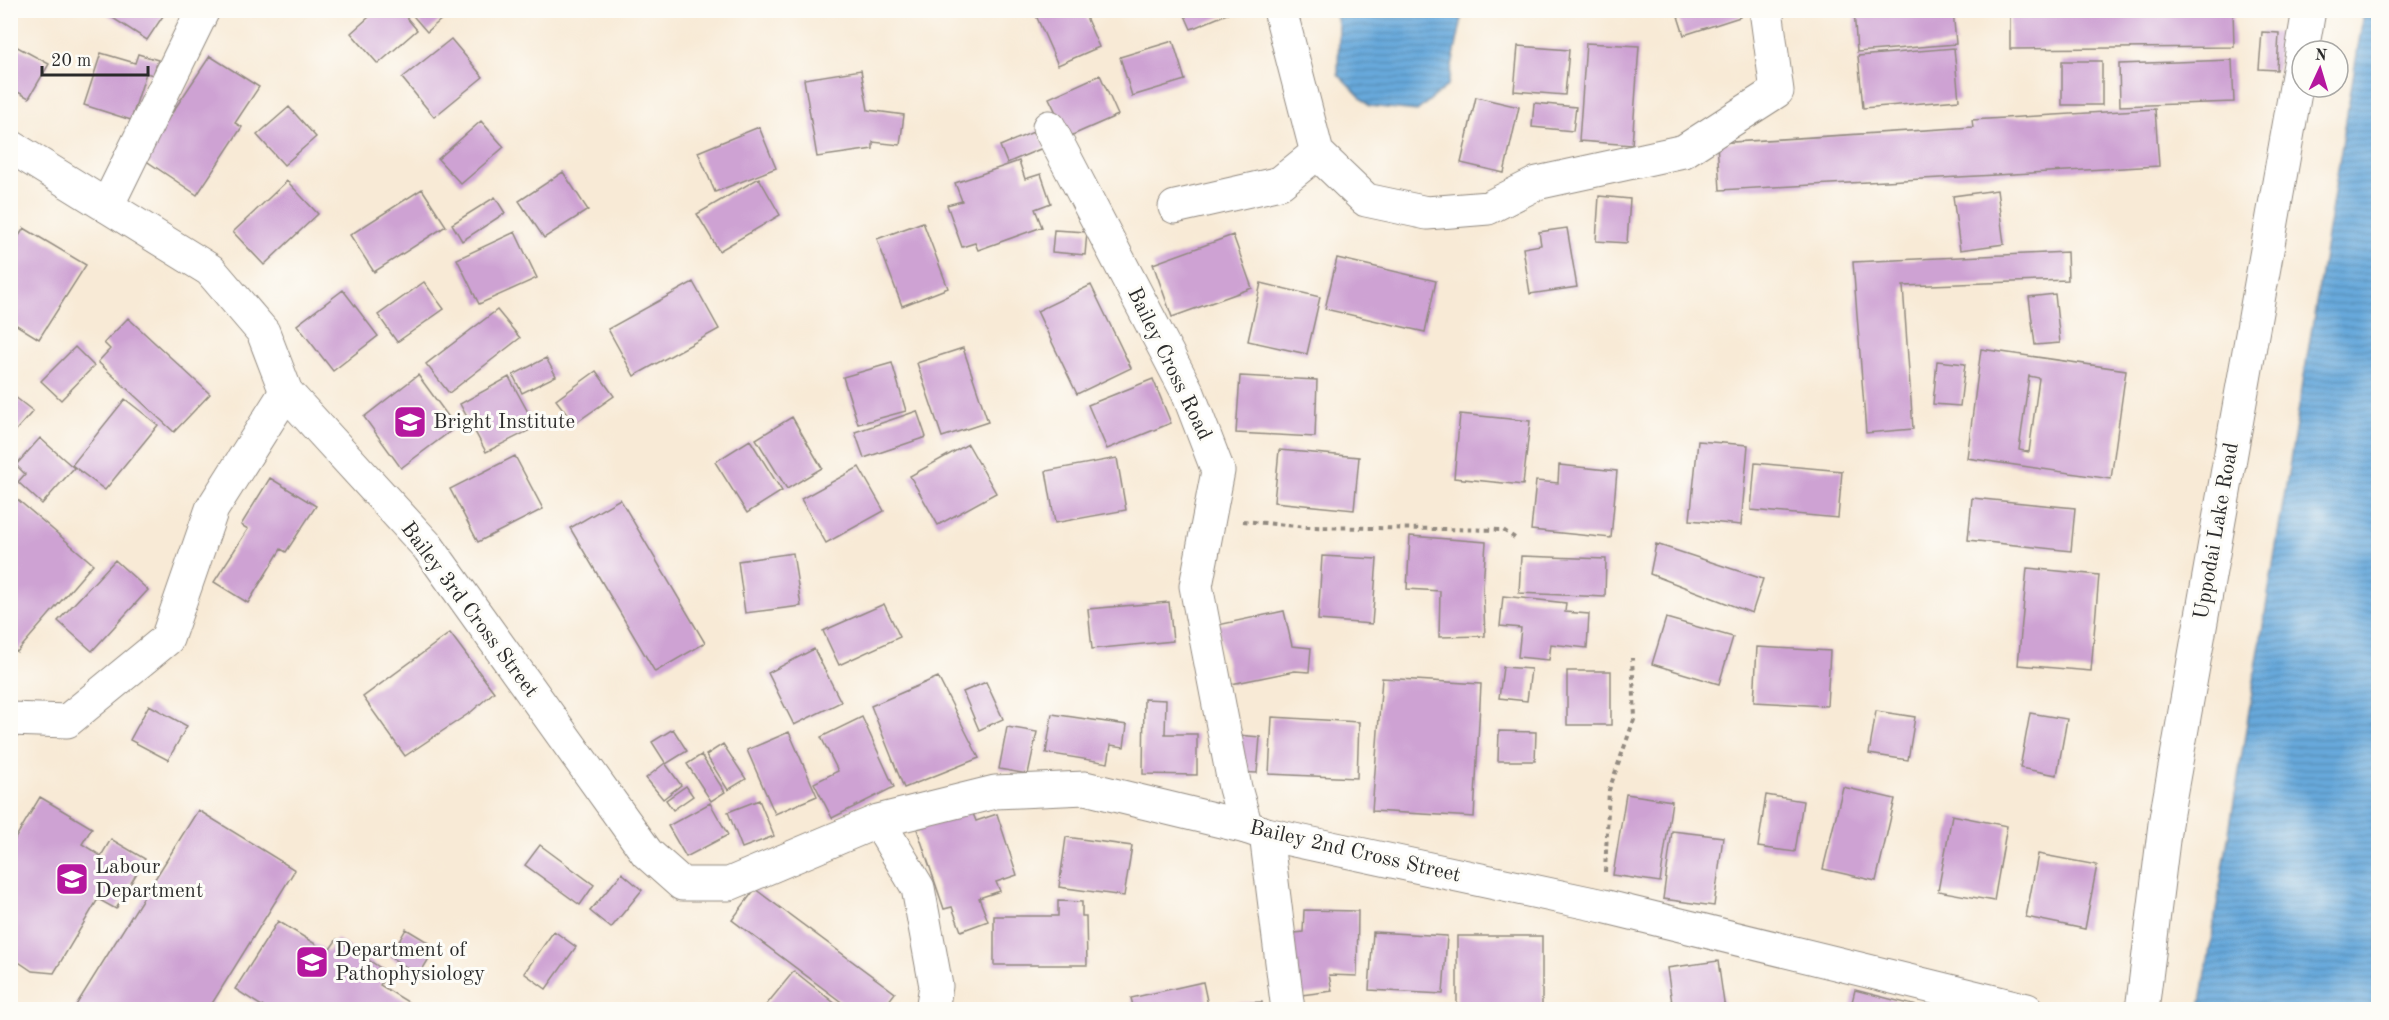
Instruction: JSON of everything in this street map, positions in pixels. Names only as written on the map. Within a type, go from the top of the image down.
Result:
[{"type":"street","points":[[107,206],[203,10]]},
{"type":"street","points":[[1280,10],[1317,153],[1366,200],[1427,213],[1488,208],[1537,183],[1684,151],[1777,91],[1766,10]]},
{"type":"street","name":"Uppodai Lake Road","points":[[2304,39],[2309,10]]},
{"type":"street","name":"Uppodai Lake Road","points":[[2142,1010],[2164,824],[2294,99]]},
{"type":"street","name":"Bailey Cross Road","points":[[1049,127],[1188,393],[1218,471],[1196,586],[1235,788],[1256,831],[1288,1010]]},
{"type":"street","name":"Bailey 3rd Cross Street","points":[[10,146],[210,270],[263,332],[286,392],[428,547],[646,853],[682,884],[729,884],[878,821]]},
{"type":"street","points":[[1175,207],[1280,183],[1317,153]]},
{"type":"street","points":[[10,719],[67,721],[167,639],[212,509],[286,392]]},
{"type":"street","name":"Bailey 2nd Cross Street","points":[[878,821],[995,792],[1085,788],[1256,831],[1603,906],[2027,1010]]},
{"type":"street","points":[[878,821],[918,888],[936,986],[932,1010]]},
{"type":"path","points":[[1209,518],[1308,527],[1503,530],[1515,538]]},
{"type":"path","points":[[1603,906],[1609,790],[1635,717],[1632,658]]},
{"type":"water","points":[[1335,11],[1461,11],[1461,23],[1448,85],[1417,111],[1369,106],[1338,74],[1339,28]]},
{"type":"water","points":[[2364,11],[2378,11],[2378,1009],[2200,1009],[2350,99]]},
{"type":"building","points":[[111,10],[167,10],[147,40],[108,15]]},
{"type":"building","points":[[377,10],[400,10],[417,30],[378,64],[351,33]]},
{"type":"building","points":[[408,10],[452,10],[427,32]]},
{"type":"building","points":[[1083,10],[1099,47],[1058,65],[1034,11]]},
{"type":"building","points":[[1676,10],[1738,10],[1740,17],[1684,35]]},
{"type":"building","points":[[1854,10],[1953,10],[1956,44],[1857,52]]},
{"type":"building","points":[[2010,10],[2233,10],[2234,47],[2010,49]]},
{"type":"building","points":[[1183,11],[1234,11],[1191,29]]},
{"type":"building","points":[[2262,32],[2279,33],[2277,70],[2259,69]]},
{"type":"building","points":[[451,39],[483,77],[434,117],[402,78]]},
{"type":"building","points":[[1173,41],[1185,80],[1132,96],[1120,57]]},
{"type":"building","points":[[10,43],[49,64],[29,98],[10,88]]},
{"type":"building","points":[[1586,43],[1639,46],[1632,145],[1579,141]]},
{"type":"building","points":[[1518,46],[1569,50],[1565,95],[1514,91]]},
{"type":"building","points":[[1954,48],[1959,100],[1863,108],[1858,56]]},
{"type":"building","points":[[101,53],[135,63],[138,54],[158,60],[153,75],[146,73],[131,120],[84,105]]},
{"type":"building","points":[[210,56],[259,87],[235,123],[242,127],[197,195],[142,158]]},
{"type":"building","points":[[2232,60],[2234,102],[2120,106],[2119,64]]},
{"type":"building","points":[[2062,61],[2102,61],[2102,105],[2062,105]]},
{"type":"building","points":[[861,70],[868,110],[904,115],[900,145],[873,142],[873,149],[817,157],[804,79]]},
{"type":"building","points":[[1100,75],[1118,115],[1068,137],[1049,98]]},
{"type":"building","points":[[1476,97],[1519,107],[1504,173],[1461,163]]},
{"type":"building","points":[[1534,103],[1576,107],[1573,131],[1532,127]]},
{"type":"building","points":[[289,107],[316,137],[284,165],[257,135]]},
{"type":"building","points":[[2155,109],[2159,166],[1720,190],[1717,143],[1973,127],[1972,120]]},
{"type":"building","points":[[481,121],[504,147],[461,184],[438,159]]},
{"type":"building","points":[[759,127],[776,168],[715,192],[698,152]]},
{"type":"building","points":[[1038,130],[1045,147],[1007,163],[1000,146]]},
{"type":"building","points":[[1019,161],[1025,179],[1041,174],[1051,203],[1035,209],[1042,227],[978,250],[975,243],[962,247],[947,205],[962,201],[955,183]]},
{"type":"building","points":[[563,172],[588,210],[544,238],[519,201]]},
{"type":"building","points":[[759,178],[780,215],[719,251],[697,214]]},
{"type":"building","points":[[287,181],[318,214],[264,265],[233,232]]},
{"type":"building","points":[[422,189],[446,226],[374,272],[350,235]]},
{"type":"building","points":[[1997,190],[2004,244],[1960,250],[1953,196]]},
{"type":"building","points":[[1599,196],[1630,199],[1627,243],[1596,241]]},
{"type":"building","points":[[495,197],[505,213],[462,241],[452,224]]},
{"type":"building","points":[[923,222],[948,288],[902,306],[877,239]]},
{"type":"building","points":[[24,228],[86,265],[39,339],[10,321],[10,250]]},
{"type":"building","points":[[1567,228],[1577,287],[1530,294],[1523,248],[1541,245],[1539,232]]},
{"type":"building","points":[[1054,230],[1087,232],[1085,255],[1052,252]]},
{"type":"building","points":[[515,232],[537,278],[479,304],[457,259]]},
{"type":"building","points":[[1233,235],[1252,288],[1172,317],[1153,264]]},
{"type":"building","points":[[2067,252],[2068,280],[1903,286],[1913,429],[1866,433],[1853,262]]},
{"type":"building","points":[[1337,258],[1436,281],[1425,332],[1325,309]]},
{"type":"building","points":[[424,282],[444,309],[397,342],[378,315]]},
{"type":"building","points":[[693,282],[719,329],[634,376],[608,329]]},
{"type":"building","points":[[1261,283],[1320,297],[1307,354],[1248,341]]},
{"type":"building","points":[[1091,285],[1131,368],[1077,394],[1037,311]]},
{"type":"building","points":[[343,290],[378,336],[333,371],[297,325]]},
{"type":"building","points":[[2055,294],[2060,343],[2035,345],[2029,297]]},
{"type":"building","points":[[497,310],[520,338],[449,393],[426,364]]},
{"type":"building","points":[[128,318],[210,394],[174,432],[98,362],[110,349],[104,343]]},
{"type":"building","points":[[75,347],[94,366],[61,400],[41,381]]},
{"type":"building","points":[[963,348],[988,422],[942,437],[917,363]]},
{"type":"building","points":[[1981,349],[2126,370],[2111,479],[1967,458]],"holes":[[[2029,376],[2039,378],[2029,452],[2019,450]]]},
{"type":"building","points":[[546,358],[556,376],[522,393],[513,375]]},
{"type":"building","points":[[1937,361],[1965,364],[1960,406],[1933,404]]},
{"type":"building","points":[[892,363],[906,411],[858,424],[843,377]]},
{"type":"building","points":[[596,371],[614,396],[574,424],[556,400]]},
{"type":"building","name":"Bright Institute","points":[[418,375],[456,427],[401,468],[364,417]]},
{"type":"building","points":[[1240,376],[1317,380],[1315,437],[1236,433]]},
{"type":"building","points":[[509,377],[536,427],[486,452],[460,404]]},
{"type":"building","points":[[1153,379],[1171,423],[1107,449],[1088,405]]},
{"type":"building","points":[[10,393],[33,411],[10,437]]},
{"type":"building","points":[[125,399],[158,425],[105,490],[72,465]]},
{"type":"building","points":[[917,411],[926,437],[864,458],[855,432]]},
{"type":"building","points":[[1460,414],[1530,421],[1523,485],[1454,478]]},
{"type":"building","points":[[792,417],[822,468],[787,489],[756,439]]},
{"type":"building","points":[[40,438],[74,468],[42,504],[18,482],[25,474],[16,465]]},
{"type":"building","points":[[750,440],[782,491],[747,513],[715,462]]},
{"type":"building","points":[[1698,441],[1748,445],[1741,525],[1690,520]]},
{"type":"building","points":[[968,444],[996,493],[938,525],[910,476]]},
{"type":"building","points":[[1279,450],[1359,457],[1354,510],[1274,502]]},
{"type":"building","points":[[515,456],[543,509],[478,542],[450,489]]},
{"type":"building","points":[[1117,458],[1126,510],[1055,523],[1046,471]]},
{"type":"building","points":[[1755,463],[1842,471],[1838,518],[1751,510]]},
{"type":"building","points":[[1559,465],[1617,471],[1611,538],[1531,530],[1536,481],[1558,483]]},
{"type":"building","points":[[859,467],[884,511],[826,543],[801,499]]},
{"type":"building","points":[[270,478],[316,506],[286,552],[281,549],[248,603],[214,582],[248,529],[241,525]]},
{"type":"building","points":[[10,493],[93,564],[17,652],[10,646]]},
{"type":"building","points":[[1972,498],[2075,508],[2071,551],[1968,540]]},
{"type":"building","points":[[620,499],[705,643],[655,672],[570,528]]},
{"type":"building","points":[[1410,536],[1486,542],[1483,587],[1485,636],[1439,637],[1440,591],[1407,589]]},
{"type":"building","points":[[1656,544],[1763,579],[1752,613],[1650,574]]},
{"type":"building","points":[[793,553],[801,606],[745,613],[738,561]]},
{"type":"building","points":[[1322,556],[1377,559],[1372,624],[1318,620]]},
{"type":"building","points":[[1521,556],[1606,559],[1605,597],[1519,593]]},
{"type":"building","points":[[115,560],[148,590],[92,651],[58,621]]},
{"type":"building","points":[[2027,568],[2099,575],[2091,671],[2018,665]]},
{"type":"building","points":[[1503,596],[1566,603],[1565,612],[1589,614],[1587,648],[1551,644],[1549,660],[1518,657],[1521,628],[1500,626]]},
{"type":"building","points":[[1169,602],[1173,641],[1092,649],[1088,609]]},
{"type":"building","points":[[884,604],[900,637],[839,665],[823,631]]},
{"type":"building","points":[[1284,611],[1292,646],[1311,648],[1309,672],[1295,671],[1231,684],[1218,625]]},
{"type":"building","points":[[1666,618],[1733,637],[1719,684],[1652,664]]},
{"type":"building","points":[[450,633],[494,692],[471,712],[405,756],[363,697]]},
{"type":"building","points":[[1757,647],[1830,651],[1827,706],[1754,702]]},
{"type":"building","points":[[814,649],[841,702],[794,725],[768,673]]},
{"type":"building","points":[[1503,667],[1531,669],[1527,701],[1499,698]]},
{"type":"building","points":[[1567,671],[1611,671],[1611,725],[1567,725]]},
{"type":"building","points":[[938,677],[979,758],[904,788],[871,706]]},
{"type":"building","points":[[1382,678],[1481,684],[1474,817],[1372,811]]},
{"type":"building","points":[[986,682],[1003,719],[979,730],[963,692]]},
{"type":"building","points":[[1144,699],[1166,700],[1165,734],[1197,734],[1197,775],[1143,774]]},
{"type":"building","points":[[149,705],[187,726],[168,760],[130,740]]},
{"type":"building","points":[[1876,711],[1915,717],[1908,760],[1869,754]]},
{"type":"building","points":[[2030,713],[2067,719],[2057,775],[2020,768]]},
{"type":"building","points":[[1052,714],[1127,725],[1124,747],[1111,745],[1108,763],[1046,753]]},
{"type":"building","points":[[862,717],[894,787],[832,818],[814,783],[838,771],[821,737]]},
{"type":"building","points":[[1272,717],[1359,722],[1357,778],[1269,774]]},
{"type":"building","points":[[1007,727],[1037,732],[1028,774],[999,769]]},
{"type":"building","points":[[673,729],[687,751],[666,764],[652,742]]},
{"type":"building","points":[[1499,731],[1536,732],[1535,761],[1498,761]]},
{"type":"building","points":[[789,732],[817,796],[775,814],[747,750]]},
{"type":"building","points":[[1237,735],[1260,737],[1257,773],[1236,772]]},
{"type":"building","points":[[723,744],[746,779],[728,790],[706,755]]},
{"type":"building","points":[[701,755],[725,792],[711,801],[687,764]]},
{"type":"building","points":[[665,763],[681,785],[663,799],[646,778]]},
{"type":"building","points":[[686,786],[693,796],[673,810],[666,800]]},
{"type":"building","points":[[1843,787],[1895,799],[1876,881],[1823,869]]},
{"type":"building","points":[[1626,794],[1672,801],[1660,882],[1613,875]]},
{"type":"building","points":[[1766,795],[1803,801],[1795,852],[1758,847]]},
{"type":"building","name":"Labour Department","points":[[40,797],[92,828],[82,844],[101,856],[111,839],[145,859],[116,909],[98,899],[54,973],[32,971],[10,956],[10,847]]},
{"type":"building","points":[[759,800],[774,836],[742,848],[728,812]]},
{"type":"building","points":[[710,803],[728,835],[686,857],[668,826]]},
{"type":"building","points":[[198,810],[295,870],[208,1010],[73,1010]]},
{"type":"building","points":[[972,811],[976,821],[997,814],[1017,875],[996,882],[1000,891],[979,898],[988,921],[961,931],[952,907],[944,909],[917,829]]},
{"type":"building","points":[[1952,815],[2007,826],[1994,901],[1938,891]]},
{"type":"building","points":[[1672,831],[1723,837],[1714,906],[1663,899]]},
{"type":"building","points":[[1066,837],[1132,846],[1124,896],[1059,887]]},
{"type":"building","points":[[540,845],[594,885],[580,905],[525,865]]},
{"type":"building","points":[[2038,854],[2097,865],[2085,929],[2026,917]]},
{"type":"building","points":[[622,873],[642,890],[611,928],[590,911]]},
{"type":"building","points":[[755,889],[895,993],[882,1010],[852,1010],[732,920]]},
{"type":"building","points":[[1058,901],[1082,902],[1082,916],[1086,916],[1087,965],[994,965],[994,916],[1058,916]]},
{"type":"building","points":[[1304,910],[1358,911],[1357,976],[1329,975],[1332,991],[1294,996],[1286,934],[1303,932]]},
{"type":"building","name":"Department of Pathophysiology","points":[[278,921],[328,952],[337,939],[388,973],[380,985],[421,1010],[268,1010],[235,989]]},
{"type":"building","points":[[406,929],[436,947],[419,975],[390,957]]},
{"type":"building","points":[[554,931],[576,947],[546,989],[524,973]]},
{"type":"building","points":[[1373,932],[1447,936],[1443,994],[1369,990]]},
{"type":"building","points":[[1457,936],[1542,936],[1542,1010],[1457,1010]]},
{"type":"building","points":[[1718,961],[1725,1010],[1673,1010],[1667,968]]},
{"type":"building","points":[[794,971],[838,1006],[835,1010],[762,1010]]},
{"type":"building","points":[[1203,982],[1209,1010],[1134,1010],[1131,998]]},
{"type":"building","points":[[1855,990],[1917,1006],[1916,1010],[1850,1010]]},
{"type":"building","points":[[1262,1002],[1263,1010],[1235,1010],[1235,1003]]},
{"type":"place","name":"Bright Institute","points":[[410,422]]},
{"type":"place","name":"Labour Department","points":[[72,879]]},
{"type":"place","name":"Department of Pathophysiology","points":[[312,962]]}]
